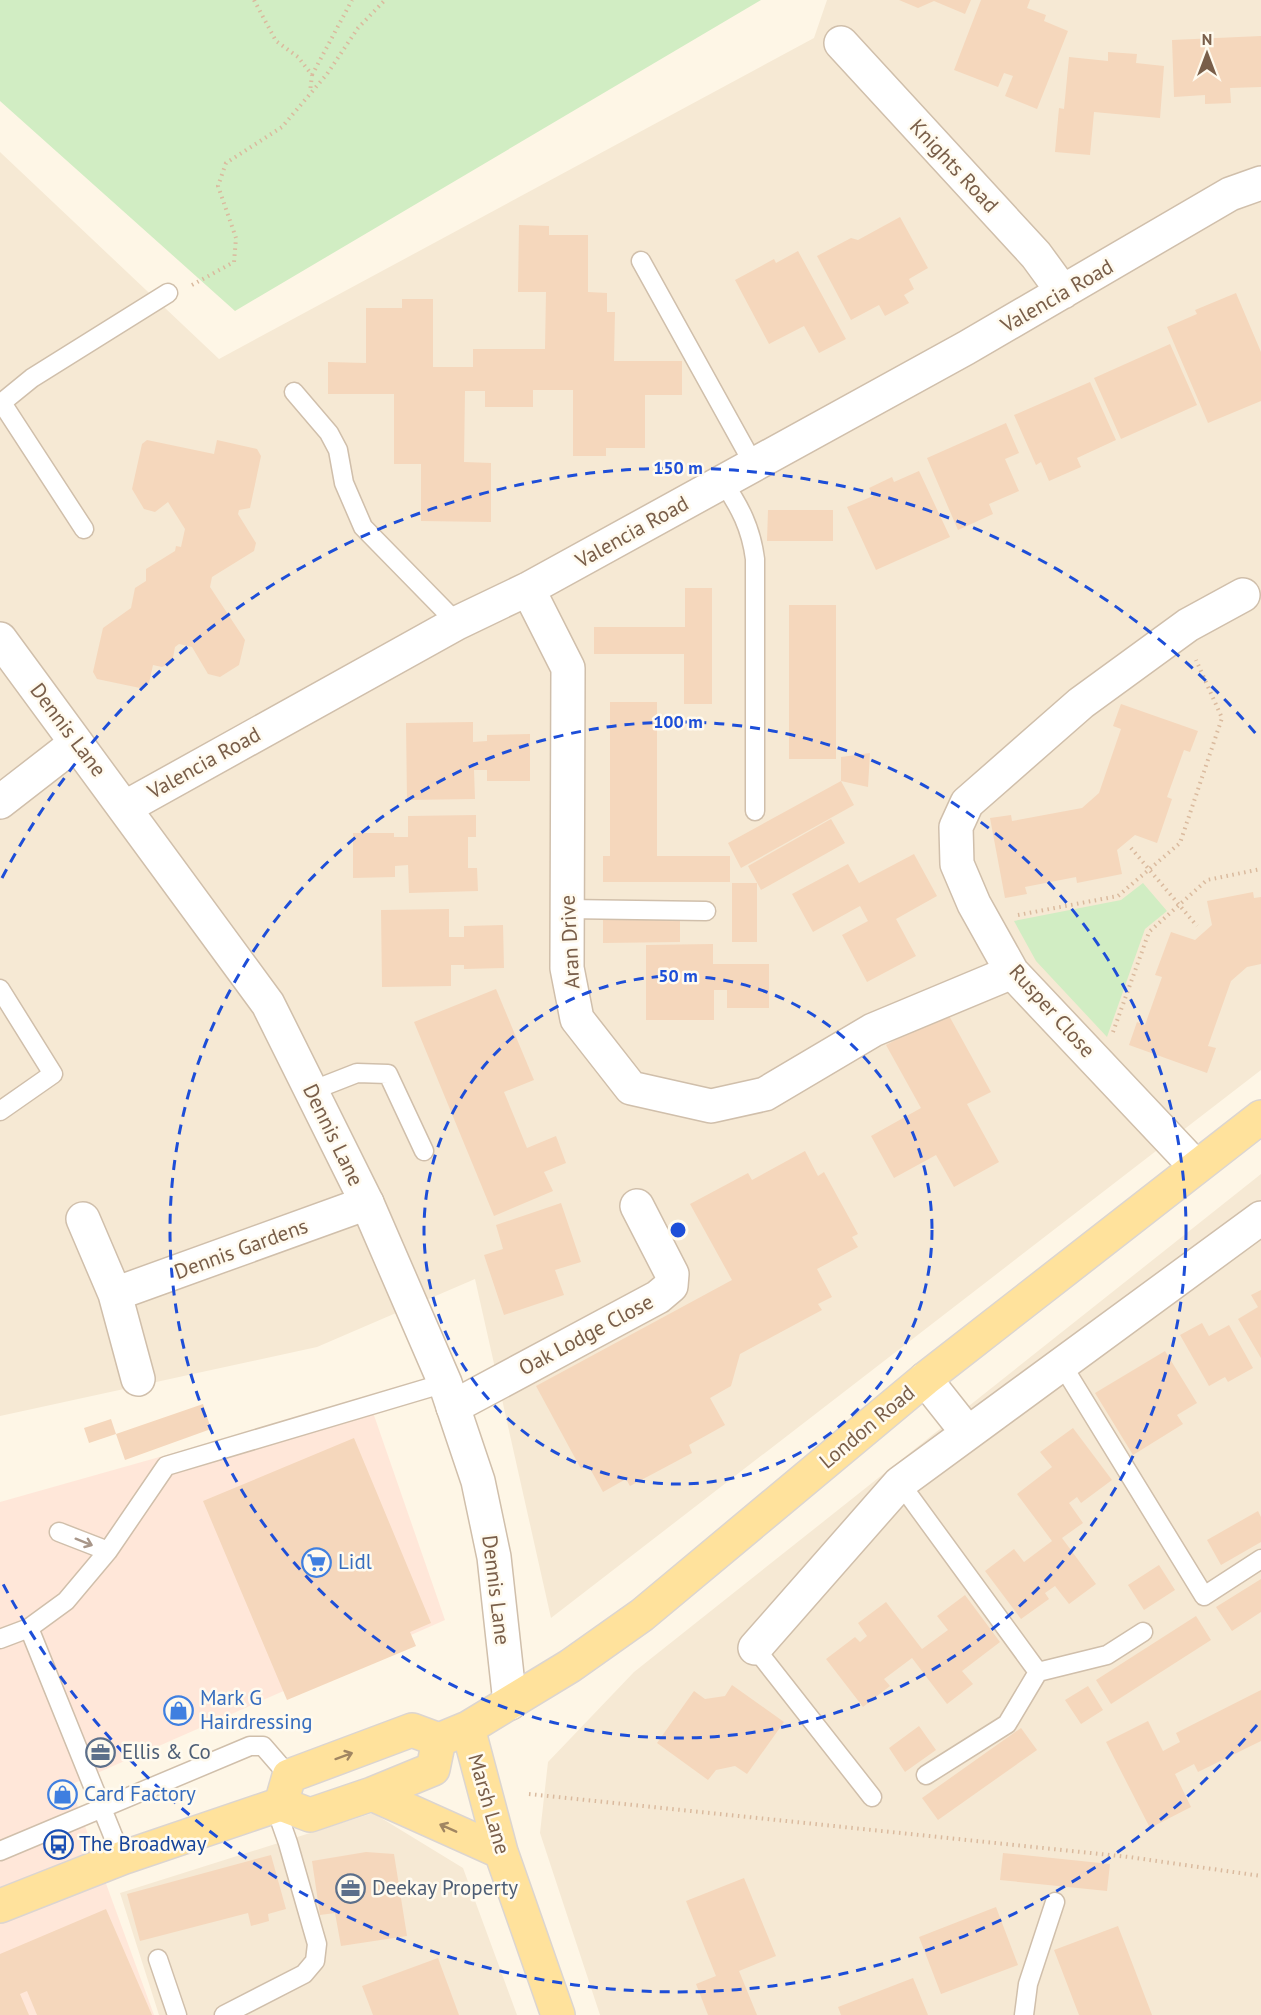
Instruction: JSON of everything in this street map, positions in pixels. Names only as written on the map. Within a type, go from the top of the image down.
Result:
[{"type":"main road","name":"London Road","points":[[453,1734],[510,1703],[570,1666],[642,1615],[925,1379],[1261,1117]]},
{"type":"main road","points":[[0,1906],[282,1796],[411,1730],[453,1734],[433,1769],[372,1794],[310,1815],[282,1796]]},
{"type":"main road","name":"Marsh Lane","points":[[453,1734],[501,1851],[558,2015]]},
{"type":"main road","points":[[372,1794],[501,1851]]},
{"type":"street","name":"Knights Road","points":[[841,43],[1036,255],[1063,292]]},
{"type":"street","name":"Valencia Road","points":[[126,807],[457,623],[528,589],[754,465],[1063,292],[1230,194],[1261,183]]},
{"type":"street","name":"Aran Drive","points":[[528,589],[568,668],[567,968],[577,1018],[631,1088],[711,1106],[765,1094],[873,1030],[1012,972]]},
{"type":"street","name":"Rusper Close","points":[[1196,1167],[1012,972],[984,922],[957,864],[956,827],[967,803],[1081,703],[1182,629],[1243,595]]},
{"type":"street","name":"Dennis Lane","points":[[0,639],[126,807],[268,1004],[367,1203],[449,1395],[478,1481],[494,1557],[510,1703]]},
{"type":"street","points":[[0,802],[76,743]]},
{"type":"street","name":"Dennis Gardens","points":[[115,1294],[367,1203]]},
{"type":"street","name":"Oak Lodge Close","points":[[449,1395],[658,1297],[671,1286],[672,1274],[637,1206]]},
{"type":"street","points":[[755,1647],[900,1483],[1261,1218]]},
{"type":"street","points":[[83,1219],[115,1294],[138,1379]]},
{"type":"street","points":[[925,1379],[967,1432]]},
{"type":"lane","points":[[641,261],[754,465]]},
{"type":"lane","points":[[84,529],[1,403],[32,378],[168,294]]},
{"type":"lane","points":[[294,392],[329,432],[338,450],[344,483],[363,527],[457,623]]},
{"type":"lane","points":[[723,482],[742,510],[752,534],[755,559],[755,811]]},
{"type":"lane","points":[[567,909],[706,911]]},
{"type":"lane","points":[[0,989],[53,1074],[0,1111]]},
{"type":"lane","points":[[311,1091],[357,1073],[388,1074],[424,1151]]},
{"type":"lane","points":[[1061,1363],[1204,1596],[1261,1559]]},
{"type":"lane","points":[[0,1639],[29,1628],[66,1601],[108,1551],[166,1466],[449,1395]]},
{"type":"lane","points":[[900,1483],[1038,1672]]},
{"type":"lane","points":[[59,1532],[108,1551]]},
{"type":"lane","points":[[29,1628],[122,1858]]},
{"type":"lane","points":[[926,1775],[1007,1724],[1038,1672],[1107,1655],[1143,1632]]},
{"type":"lane","points":[[755,1647],[872,1797]]},
{"type":"lane","points":[[0,1851],[250,1746],[263,1746],[282,1796],[288,1843],[317,1944],[315,1961],[303,1974],[224,2015]]},
{"type":"lane","points":[[1024,2015],[1028,1984],[1054,1902]]},
{"type":"lane","points":[[158,1959],[177,2015]]},
{"type":"path","points":[[254,0],[276,41],[298,57],[312,75]]},
{"type":"path","points":[[310,93],[312,75],[352,0]]},
{"type":"path","points":[[168,294],[202,282],[234,262],[236,238],[218,186],[226,163],[282,127],[327,74],[358,28],[385,0]]},
{"type":"path","points":[[984,922],[1118,896],[1180,843],[1222,718],[1182,629]]},
{"type":"path","points":[[1131,848],[1197,926]]},
{"type":"path","points":[[1101,1065],[1149,932],[1207,879],[1261,869]]},
{"type":"path","points":[[529,1794],[1129,1857],[1261,1876]]},
{"type":"shaded area","points":[[827,0],[1261,0],[1261,1070],[551,1618],[475,1279],[317,1347],[0,1416],[0,152],[219,359],[814,38]]},
{"type":"shaded area","points":[[1261,1174],[1261,2015],[600,2015],[540,1833],[548,1762],[634,1672]]},
{"type":"shaded area","points":[[368,1398],[445,1620],[70,1785],[154,2015],[0,2015],[0,1502]]},
{"type":"shaded area","points":[[373,1813],[463,1868],[517,2015],[159,2015],[120,1893]]},
{"type":"green space","points":[[0,0],[761,0],[235,311],[0,101]]},
{"type":"green space","points":[[1143,883],[1167,911],[1145,929],[1107,1037],[1036,961],[1014,921],[1121,900]]},
{"type":"building","points":[[899,0],[971,0],[965,14],[934,1],[918,8]]},
{"type":"building","points":[[981,0],[1030,0],[1027,8],[1046,15],[1044,21],[1068,31],[1037,109],[1005,96],[1013,76],[1004,73],[998,87],[954,70]]},
{"type":"building","points":[[1261,36],[1261,87],[1230,88],[1231,103],[1205,104],[1205,95],[1174,97],[1172,40]]},
{"type":"building","points":[[1108,52],[1137,54],[1136,63],[1164,66],[1160,118],[1094,112],[1090,155],[1055,152],[1059,108],[1064,109],[1069,57],[1108,61]]},
{"type":"building","points":[[900,217],[928,268],[909,279],[914,289],[904,295],[909,303],[885,316],[879,305],[851,320],[817,256],[851,238],[858,240]]},
{"type":"building","points":[[519,225],[549,226],[549,235],[588,235],[588,292],[607,293],[607,312],[615,312],[614,361],[682,361],[682,395],[645,395],[645,448],[606,448],[606,456],[573,456],[573,390],[533,390],[533,407],[485,407],[485,391],[465,391],[464,462],[491,463],[491,522],[421,521],[421,464],[394,464],[394,394],[328,394],[328,362],[366,363],[366,308],[402,308],[402,299],[433,299],[433,367],[473,367],[473,349],[545,349],[546,292],[518,292]]},
{"type":"building","points":[[798,251],[846,339],[819,353],[804,326],[769,344],[735,280],[774,259],[776,263]]},
{"type":"building","points":[[1236,293],[1261,352],[1261,401],[1208,423],[1167,327],[1197,314],[1195,310]]},
{"type":"building","points":[[1170,344],[1197,405],[1121,439],[1094,378]]},
{"type":"building","points":[[1090,382],[1116,440],[1077,458],[1081,467],[1049,481],[1041,462],[1036,465],[1014,415]]},
{"type":"building","points":[[1006,423],[1019,453],[1005,459],[1019,491],[989,504],[993,514],[958,530],[927,458]]},
{"type":"building","points":[[147,440],[214,454],[217,440],[257,449],[261,456],[250,508],[239,510],[238,514],[256,543],[254,551],[212,577],[210,587],[245,640],[239,665],[220,677],[208,674],[192,647],[179,644],[175,647],[172,663],[162,667],[153,665],[149,683],[140,688],[97,679],[93,672],[103,628],[131,608],[135,588],[146,581],[146,569],[175,551],[176,546],[181,547],[185,529],[168,502],[155,512],[144,509],[132,489],[142,444]]},
{"type":"building","points":[[919,471],[950,537],[876,570],[847,507],[873,496],[869,488],[892,477],[894,482]]},
{"type":"building","points":[[768,510],[833,510],[833,541],[767,541]]},
{"type":"building","points":[[685,588],[712,588],[712,704],[684,704],[684,654],[594,654],[594,627],[685,627]]},
{"type":"building","points":[[789,605],[836,605],[836,759],[789,759]]},
{"type":"building","points":[[610,702],[657,702],[657,856],[730,856],[730,882],[603,882],[603,856],[610,856]]},
{"type":"building","points":[[1121,704],[1198,731],[1190,752],[1184,750],[1167,797],[1172,799],[1157,843],[1135,835],[1117,850],[1122,874],[1077,883],[1076,877],[1025,887],[1027,894],[1005,898],[990,818],[1011,815],[1012,821],[1082,808],[1099,793],[1121,729],[1113,726]]},
{"type":"building","points":[[473,722],[473,742],[487,741],[487,735],[530,734],[530,781],[487,781],[487,770],[474,770],[475,799],[407,800],[406,723]]},
{"type":"building","points":[[870,753],[868,787],[841,781],[841,757]]},
{"type":"building","points":[[841,781],[854,805],[741,868],[728,843]]},
{"type":"building","points":[[476,815],[476,837],[468,837],[468,868],[477,868],[478,891],[409,893],[408,865],[395,866],[395,877],[353,878],[353,833],[394,833],[394,837],[408,837],[408,816]]},
{"type":"building","points":[[831,819],[845,843],[761,890],[748,866]]},
{"type":"building","points":[[914,854],[937,896],[896,919],[916,956],[867,982],[842,935],[868,921],[860,906],[813,932],[792,894],[848,864],[859,883]]},
{"type":"building","points":[[732,883],[757,883],[757,942],[732,942]]},
{"type":"building","points":[[1253,892],[1254,898],[1261,897],[1261,964],[1247,967],[1231,981],[1208,1046],[1216,1048],[1207,1073],[1129,1045],[1137,1022],[1145,1025],[1162,977],[1155,975],[1171,932],[1195,940],[1212,925],[1207,901]]},
{"type":"building","points":[[449,909],[449,937],[464,937],[464,926],[503,925],[504,968],[464,969],[464,965],[451,965],[451,986],[382,987],[381,910]]},
{"type":"building","points":[[680,917],[680,942],[603,943],[603,919]]},
{"type":"building","points":[[713,944],[713,964],[769,964],[769,1008],[727,1008],[727,990],[714,990],[714,1020],[646,1020],[646,945]]},
{"type":"building","points":[[496,989],[534,1080],[504,1092],[527,1148],[556,1136],[566,1163],[544,1172],[553,1191],[494,1216],[414,1022]]},
{"type":"building","points":[[947,1012],[991,1092],[967,1104],[999,1162],[954,1187],[936,1155],[894,1178],[871,1136],[921,1108],[886,1045]]},
{"type":"building","points":[[805,1151],[818,1176],[824,1172],[858,1234],[852,1237],[858,1247],[817,1269],[832,1297],[818,1304],[822,1310],[740,1354],[731,1386],[710,1398],[725,1425],[689,1445],[692,1453],[630,1486],[626,1479],[603,1492],[588,1465],[581,1469],[536,1386],[732,1280],[690,1204],[748,1173],[752,1180]]},
{"type":"building","points":[[561,1203],[581,1262],[555,1270],[564,1295],[504,1315],[484,1255],[503,1249],[496,1225]]},
{"type":"building","points":[[1261,1290],[1261,1358],[1238,1319],[1258,1307],[1251,1295]]},
{"type":"building","points":[[1202,1323],[1209,1336],[1229,1325],[1253,1368],[1228,1382],[1225,1377],[1209,1386],[1180,1335]]},
{"type":"building","points":[[1165,1351],[1197,1403],[1177,1415],[1183,1424],[1133,1455],[1095,1393]]},
{"type":"building","points":[[203,1404],[211,1429],[125,1460],[116,1434]]},
{"type":"building","points":[[111,1419],[116,1434],[89,1443],[84,1428]]},
{"type":"building","points":[[1073,1428],[1112,1480],[1081,1503],[1077,1497],[1069,1503],[1083,1523],[1062,1538],[1096,1584],[1069,1604],[1055,1586],[1045,1593],[1049,1599],[1021,1619],[985,1571],[1014,1549],[1024,1562],[1052,1541],[1017,1494],[1052,1467],[1040,1452]]},
{"type":"building","name":"Lidl","points":[[354,1438],[431,1623],[410,1632],[416,1646],[287,1700],[203,1501]]},
{"type":"building","points":[[1258,1511],[1261,1517],[1261,1542],[1221,1565],[1207,1540]]},
{"type":"building","points":[[1159,1565],[1175,1590],[1144,1610],[1128,1585]]},
{"type":"building","points":[[1261,1579],[1261,1612],[1232,1631],[1216,1607]]},
{"type":"building","points":[[965,1595],[1000,1642],[962,1671],[973,1684],[947,1704],[912,1658],[884,1679],[890,1686],[863,1707],[826,1659],[855,1637],[860,1642],[867,1636],[858,1623],[886,1602],[922,1649],[948,1630],[937,1616]]},
{"type":"building","points":[[1196,1616],[1211,1640],[1111,1704],[1096,1680]]},
{"type":"building","points":[[732,1685],[784,1722],[747,1774],[735,1766],[716,1770],[708,1780],[657,1743],[694,1691],[705,1699],[725,1696]]},
{"type":"building","points":[[1088,1686],[1103,1710],[1081,1724],[1065,1700]]},
{"type":"building","points":[[1261,1690],[1261,1741],[1198,1772],[1194,1764],[1175,1774],[1191,1807],[1150,1828],[1106,1742],[1148,1721],[1163,1751],[1180,1742],[1176,1733]]},
{"type":"building","points":[[919,1726],[936,1750],[905,1772],[889,1748]]},
{"type":"building","points":[[1021,1728],[1037,1750],[938,1820],[922,1798]]},
{"type":"building","points":[[366,1852],[394,1854],[407,1936],[341,1946],[335,1913],[320,1915],[312,1861]]},
{"type":"building","points":[[1003,1853],[1110,1864],[1107,1891],[1000,1880]]},
{"type":"building","points":[[271,1855],[286,1909],[268,1914],[269,1921],[251,1926],[248,1913],[140,1941],[127,1894]]},
{"type":"building","points":[[744,1878],[776,1956],[739,1971],[757,2015],[708,2015],[696,1984],[716,1976],[686,1901]]},
{"type":"building","points":[[996,1907],[1018,1965],[941,1994],[919,1937]]},
{"type":"building","points":[[106,1909],[152,2015],[37,2015],[27,1991],[20,1994],[29,2015],[0,2015],[0,1954]]},
{"type":"building","points":[[1118,1926],[1152,2015],[1079,2015],[1054,1950]]},
{"type":"building","points":[[438,1958],[459,2015],[373,2015],[362,1986]]},
{"type":"building","points":[[913,1978],[928,2015],[841,2015],[838,2007]]},
{"type":"place","name":"Lidl","points":[[317,1562]]},
{"type":"place","name":"Mark G Hairdressing","points":[[179,1710]]},
{"type":"place","name":"Ellis & Co","points":[[101,1752]]},
{"type":"place","name":"Card Factory","points":[[63,1794]]},
{"type":"place","name":"The Broadway","points":[[58,1844]]},
{"type":"place","name":"Deekay Property","points":[[351,1888]]}]
